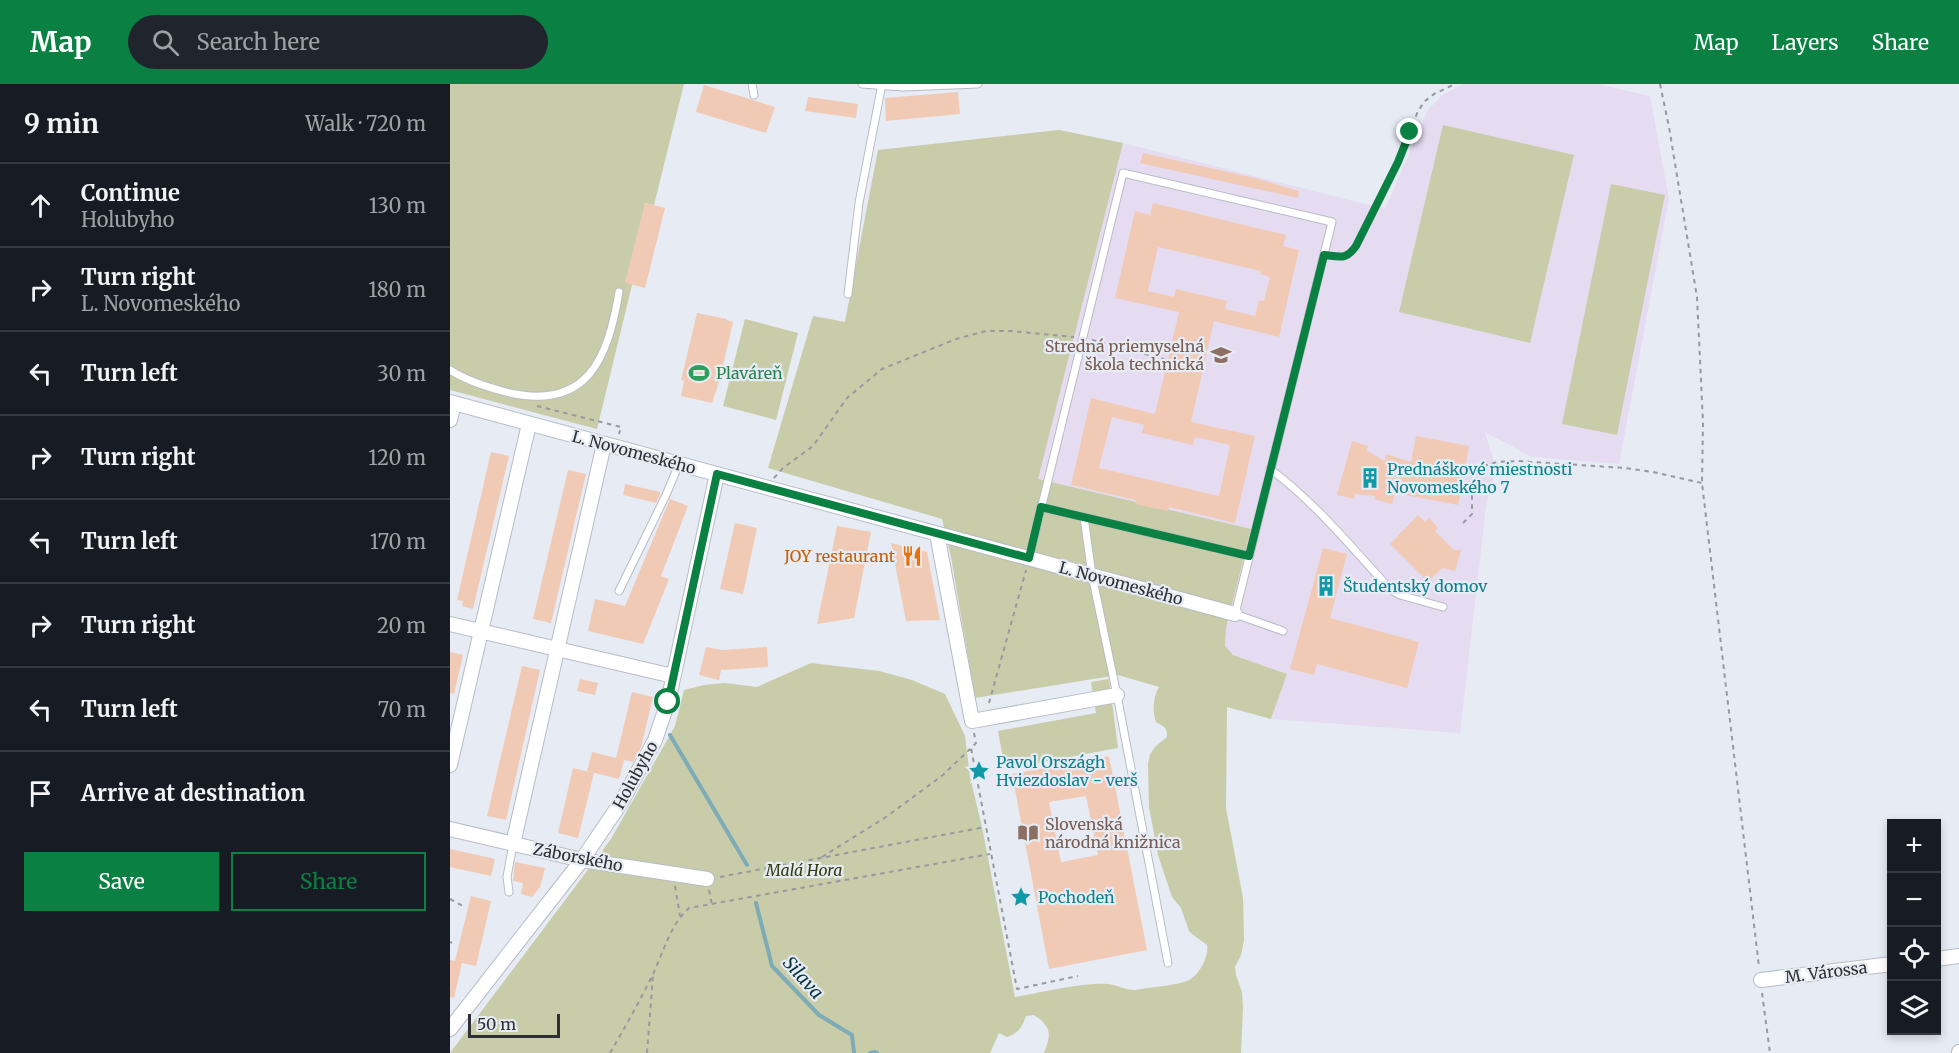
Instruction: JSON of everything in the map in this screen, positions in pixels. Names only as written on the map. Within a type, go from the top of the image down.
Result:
[{"type":"street","points":[[450,420],[452,403]]},
{"type":"street","name":"L. Novomeského","points":[[452,403],[1235,614]]},
{"type":"street","points":[[450,765],[529,424]]},
{"type":"street","points":[[513,844],[604,444]]},
{"type":"street","name":"Holubyho","points":[[450,1029],[582,860],[622,801],[651,749],[664,719],[717,474]]},
{"type":"street","points":[[937,534],[972,721],[1117,695]]},
{"type":"street","points":[[450,624],[673,676]]},
{"type":"street","name":"Záborského","points":[[450,829],[582,860],[707,879]]},
{"type":"street","points":[[1941,958],[1959,956]]},
{"type":"street","name":"M. Várossa","points":[[1761,980],[1887,965]]},
{"type":"lane","points":[[752,84],[754,95]]},
{"type":"lane","points":[[862,84],[903,87],[978,84]]},
{"type":"lane","points":[[848,294],[859,203],[881,85]]},
{"type":"lane","points":[[1029,558],[1123,173],[1332,222],[1235,614],[1283,631]]},
{"type":"lane","points":[[450,370],[497,390],[516,394],[542,396],[571,391],[584,380],[604,353],[619,292]]},
{"type":"lane","points":[[619,591],[666,495],[678,464]]},
{"type":"lane","points":[[1270,469],[1293,486],[1321,513],[1391,590],[1400,595],[1443,607]]},
{"type":"lane","points":[[1041,507],[1249,556]]},
{"type":"lane","points":[[1084,517],[1092,575],[1167,963]]},
{"type":"lane","points":[[509,892],[507,877],[513,844]]},
{"type":"path","points":[[1324,255],[1343,257],[1349,255],[1356,246],[1398,162],[1425,101],[1455,84]]},
{"type":"path","points":[[1660,84],[1697,297],[1703,422],[1702,483],[1770,1053]]},
{"type":"path","points":[[772,480],[783,468],[813,446],[847,398],[882,369],[956,339],[986,331],[1010,331]]},
{"type":"path","points":[[531,405],[621,428],[617,438]]},
{"type":"path","points":[[1463,523],[1473,514],[1473,496],[1483,466],[1497,462],[1518,461],[1625,468],[1702,483]]},
{"type":"path","points":[[989,703],[1029,558]]},
{"type":"path","points":[[820,858],[886,817],[943,775],[976,743],[972,721]]},
{"type":"path","points":[[971,748],[1017,988],[1078,976]]},
{"type":"path","points":[[707,879],[985,827]]},
{"type":"path","points":[[610,1053],[653,974],[680,916],[689,908],[990,854]]},
{"type":"path","points":[[674,875],[680,916]]},
{"type":"path","points":[[450,899],[463,906]]},
{"type":"path","points":[[647,1053],[653,974]]},
{"type":"shaded area","name":"Stredná priemyselná škola technická","points":[[1464,84],[1597,84],[1650,96],[1669,199],[1619,464],[1532,457],[1485,432],[1497,472],[1491,484],[1486,507],[1460,733],[1271,719],[1287,674],[1233,655],[1225,646],[1226,628],[1233,599],[953,516],[813,316],[845,322],[878,150],[1059,130],[1123,143],[1385,209],[1428,110],[1442,95]]},
{"type":"green space","points":[[450,84],[684,84],[654,205],[645,203],[632,285],[597,429],[450,390]]},
{"type":"green space","points":[[1443,125],[1574,155],[1530,343],[1399,312]]},
{"type":"green space","name":"Malá Hora","points":[[1059,130],[1123,143],[1038,479],[1251,529],[1226,628],[1225,646],[1233,655],[1287,674],[1271,719],[1227,707],[1226,808],[1243,898],[1244,940],[1241,955],[1235,967],[1242,992],[1241,1053],[1044,1053],[1049,1036],[1047,1027],[1034,1015],[1026,1016],[1020,1029],[1014,1034],[1007,1037],[999,1033],[990,1053],[450,1053],[611,839],[675,726],[684,690],[725,683],[757,687],[811,663],[879,671],[912,680],[945,694],[965,736],[970,777],[1015,997],[1098,984],[1135,990],[1187,981],[1199,971],[1205,960],[1207,945],[1189,931],[1181,908],[1172,897],[1158,855],[1149,807],[1148,764],[1150,754],[1167,737],[1166,729],[1156,722],[1154,713],[1154,700],[1159,687],[1118,675],[975,698],[951,557],[942,519],[768,468],[813,316],[845,322],[878,150]]},
{"type":"green space","points":[[1611,184],[1665,195],[1617,435],[1562,424]]},
{"type":"green space","points":[[745,319],[798,333],[776,420],[723,406]]},
{"type":"green space","points":[[1109,679],[1118,748],[1005,769],[998,731],[1096,713],[1091,682]]},
{"type":"building","points":[[704,85],[775,107],[766,133],[696,112]]},
{"type":"building","points":[[958,92],[960,114],[886,121],[885,98]]},
{"type":"building","points":[[808,97],[858,104],[856,118],[805,111]]},
{"type":"building","points":[[1143,153],[1255,178],[1299,191],[1298,198],[1140,163]]},
{"type":"building","points":[[645,203],[665,208],[645,288],[625,283]]},
{"type":"building","points":[[1153,203],[1286,235],[1283,246],[1299,250],[1279,337],[1214,321],[1191,422],[1255,436],[1235,523],[1169,507],[1168,511],[1135,504],[1136,500],[1071,485],[1091,398],[1155,414],[1179,312],[1115,298],[1135,211],[1150,215]],"holes":[[[1158,247],[1261,271],[1260,274],[1270,277],[1264,301],[1259,300],[1255,316],[1225,309],[1227,301],[1176,289],[1174,297],[1148,291]],[[1112,417],[1144,425],[1142,433],[1193,445],[1195,437],[1230,445],[1219,496],[1099,468]]]},
{"type":"building","points":[[697,313],[733,322],[712,403],[681,396],[684,381],[681,380]]},
{"type":"building","points":[[1416,436],[1469,446],[1458,505],[1395,493],[1392,504],[1374,499],[1375,496],[1355,494],[1354,499],[1337,495],[1352,441],[1368,446],[1367,451],[1385,461],[1386,454],[1411,462]]},
{"type":"building","points":[[491,452],[509,456],[473,609],[462,606],[463,601],[457,600]]},
{"type":"building","points":[[568,470],[586,474],[551,623],[533,619]]},
{"type":"building","points":[[625,484],[660,492],[660,494],[656,503],[623,495]]},
{"type":"building","points":[[670,499],[688,506],[661,576],[669,579],[643,644],[588,631],[595,599],[625,606]]},
{"type":"building","points":[[1418,515],[1425,522],[1429,518],[1438,528],[1435,531],[1454,550],[1461,550],[1455,571],[1442,568],[1428,582],[1390,544]]},
{"type":"building","points":[[735,523],[757,528],[743,594],[720,589]]},
{"type":"building","points":[[837,526],[871,532],[854,618],[817,624]]},
{"type":"building","points":[[891,543],[927,552],[940,620],[906,621]]},
{"type":"building","name":"Študentský domov","points":[[1323,548],[1347,554],[1330,618],[1419,642],[1407,688],[1317,664],[1314,675],[1290,669]]},
{"type":"building","points":[[706,647],[722,650],[767,647],[768,667],[721,670],[719,680],[699,675]]},
{"type":"building","points":[[450,652],[463,655],[454,694],[450,693]]},
{"type":"building","points":[[522,666],[540,670],[506,820],[487,816]]},
{"type":"building","points":[[580,679],[598,683],[595,695],[577,691]]},
{"type":"building","points":[[632,692],[653,697],[641,747],[633,762],[624,760],[619,779],[587,771],[592,752],[616,758]]},
{"type":"building","points":[[1109,756],[1147,950],[1049,969],[1012,774]],"holes":[[[1086,796],[1098,855],[1061,862],[1049,802]]]},
{"type":"building","points":[[573,768],[594,773],[578,838],[558,833]]},
{"type":"building","points":[[450,849],[495,859],[491,876],[450,867]]},
{"type":"building","points":[[515,862],[545,868],[540,887],[532,897],[521,894],[523,883],[513,881]]},
{"type":"building","points":[[471,896],[491,901],[476,966],[462,963],[454,998],[450,997],[450,960],[455,961]]},
{"type":"waterway","name":"Silava","points":[[670,735],[747,865]]},
{"type":"waterway","name":"Silava","points":[[756,903],[772,966],[819,1015],[852,1035],[854,1053]]},
{"type":"waterway","name":"Silava","points":[[870,1053],[877,1053]]},
{"type":"place","name":"Stredná priemyselná škola technická","points":[[1221,355]]},
{"type":"place","name":"Plaváreň","points":[[699,373]]},
{"type":"place","name":"Prednáškové miestnosti Novomeského 7","points":[[1370,478]]},
{"type":"place","name":"JOY restaurant","points":[[912,556]]},
{"type":"place","name":"Študentský domov","points":[[1326,586]]},
{"type":"place","name":"Pavol Országh Hviezdoslav - verš","points":[[979,771]]},
{"type":"place","name":"Slovenská národná knižnica","points":[[1028,833]]},
{"type":"place","name":"Pochodeň","points":[[1021,897]]},
{"type":"route","points":[[668,702],[717,474],[1029,558],[1041,507],[1249,556],[1324,255],[1343,257],[1349,255],[1356,246],[1398,162],[1410,132]]}]
